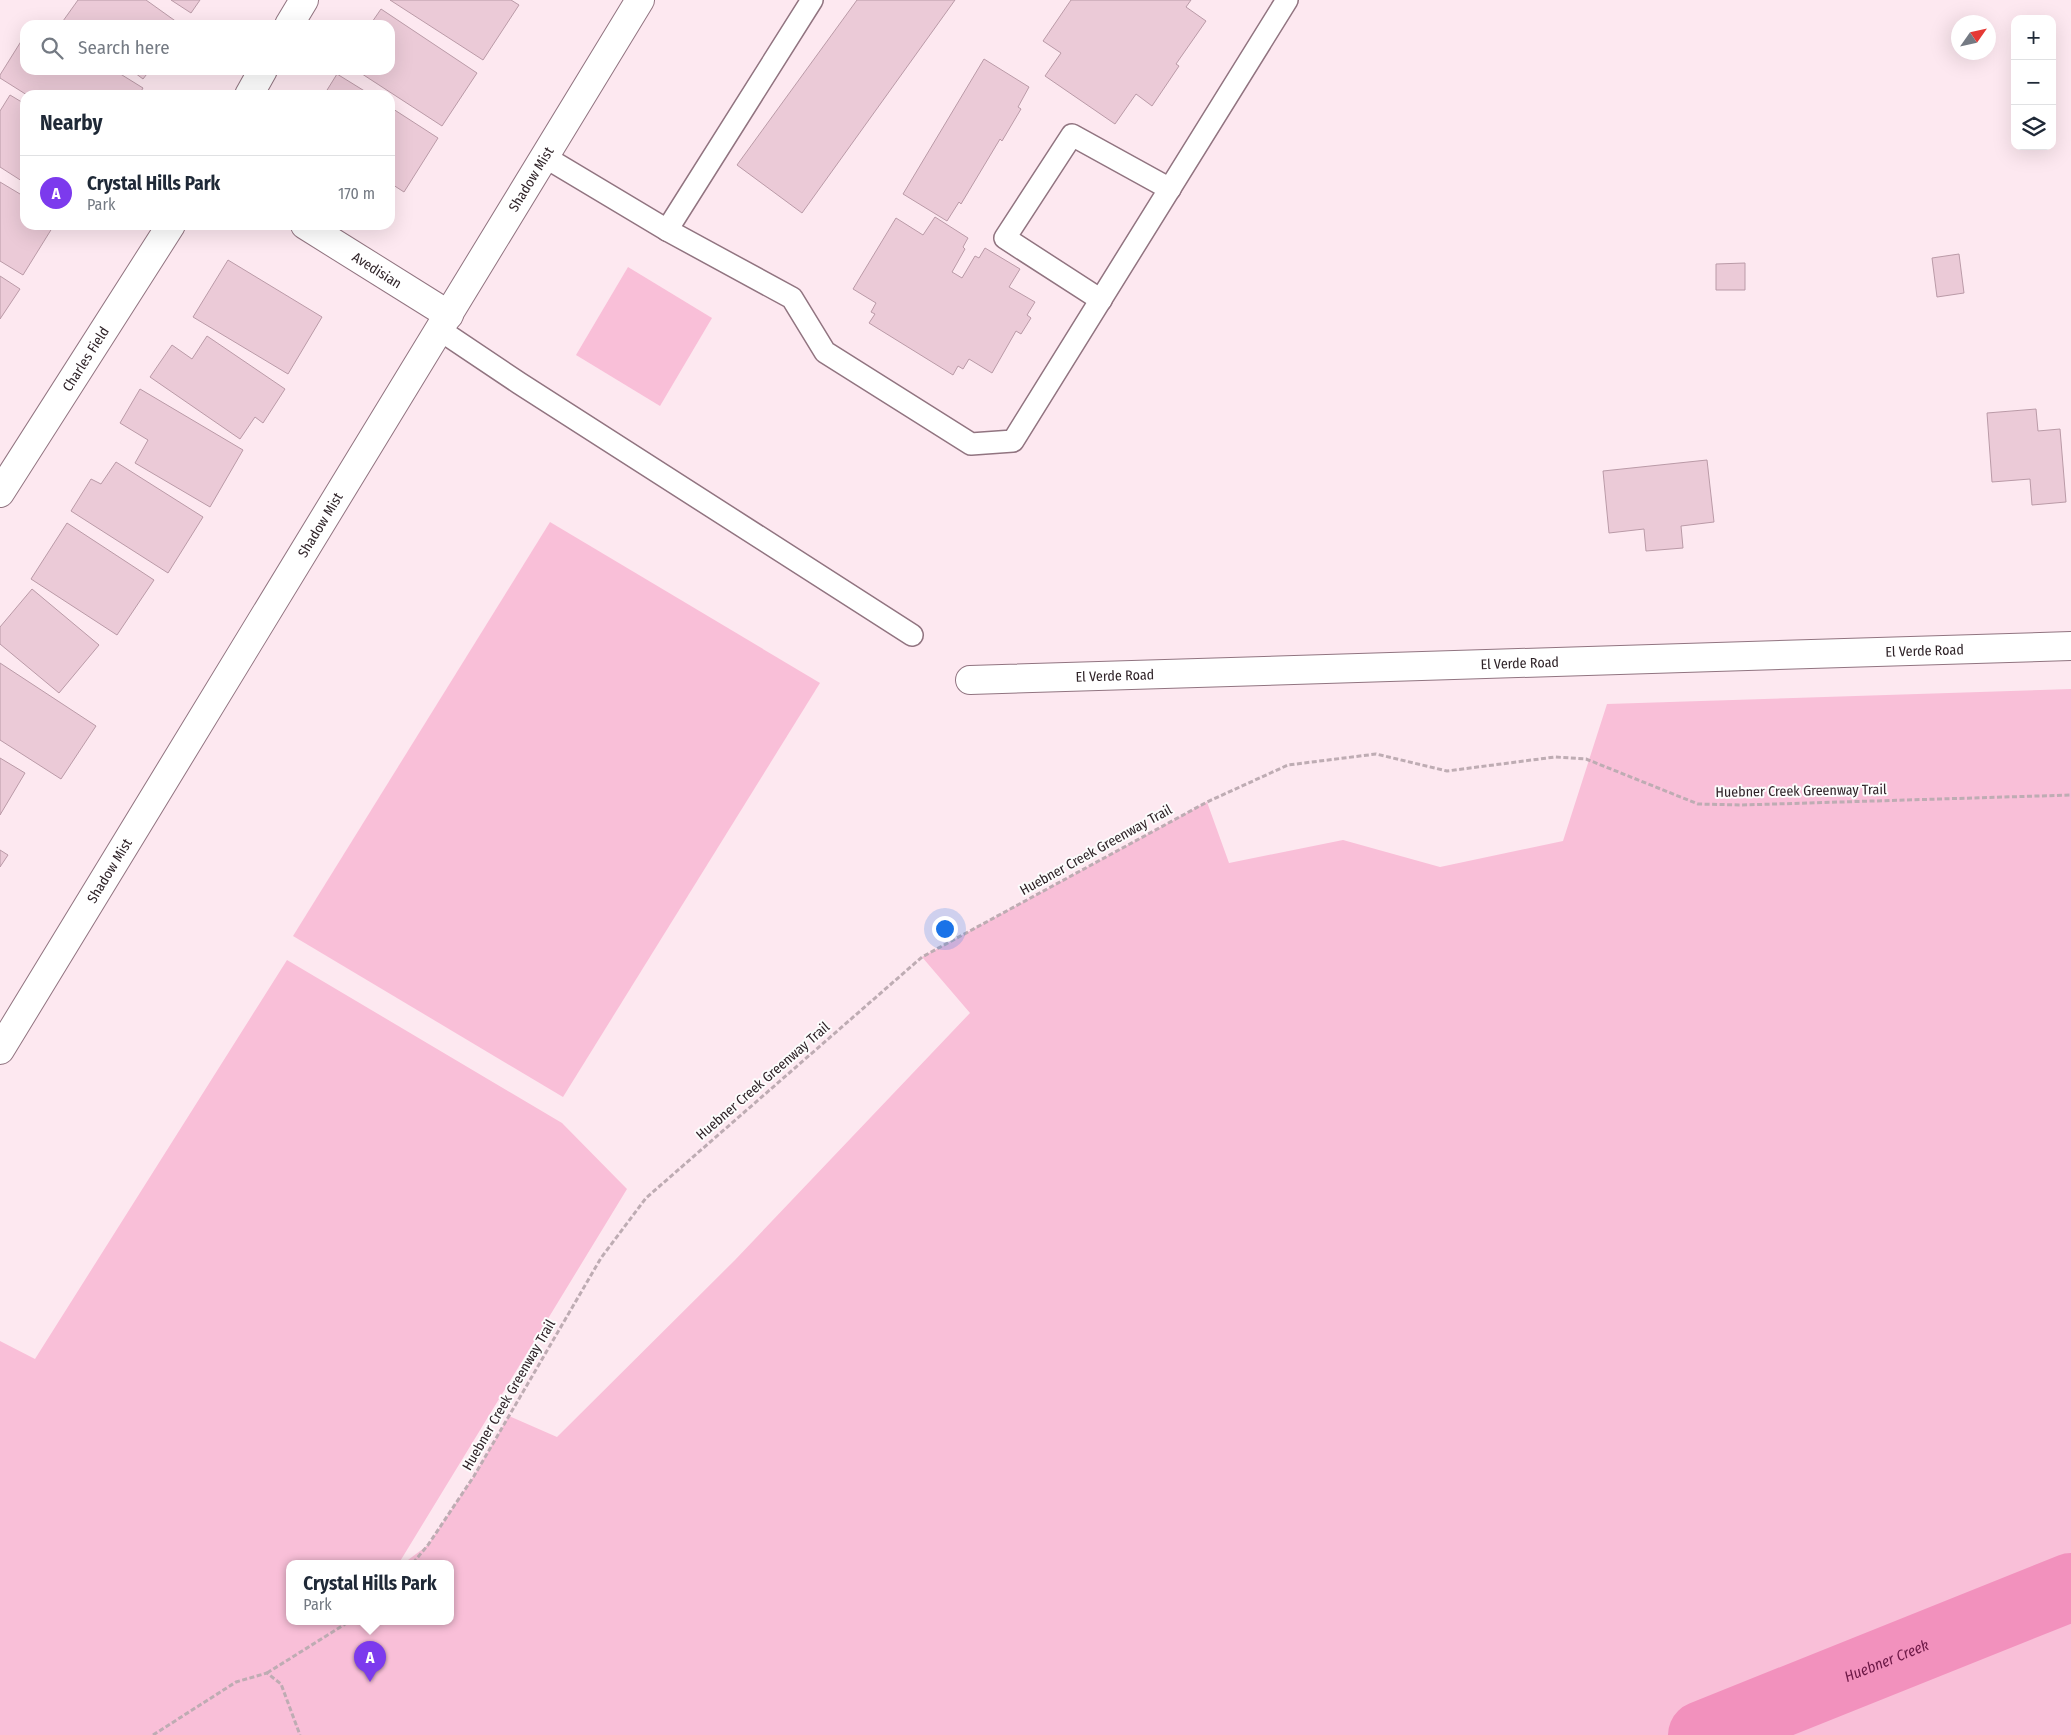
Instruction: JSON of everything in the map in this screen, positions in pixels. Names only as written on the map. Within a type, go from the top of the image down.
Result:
[{"type":"street","points":[[292,20],[304,0]]},
{"type":"street","name":"Shadow Mist","points":[[0,1050],[640,0]]},
{"type":"street","points":[[252,90],[260,75]]},
{"type":"street","name":"Charles Field","points":[[0,493],[167,230]]},
{"type":"street","name":"Avedisian","points":[[312,230],[445,322]]},
{"type":"street","name":"El Verde Road","points":[[970,680],[2071,646]]},
{"type":"lane","points":[[667,230],[812,0]]},
{"type":"lane","points":[[545,157],[667,230],[792,298],[825,352],[971,444],[1013,441],[1288,0]]},
{"type":"lane","points":[[1101,300],[1005,238],[1072,135],[1170,189]]},
{"type":"lane","points":[[445,322],[519,383],[912,635]]},
{"type":"path","name":"Huebner Creek Greenway Trail","points":[[416,1560],[428,1545],[474,1476],[602,1258],[646,1198],[922,957],[1206,802],[1288,765],[1376,754],[1447,771],[1555,757],[1586,759],[1698,804],[1742,805],[2071,795]]},
{"type":"path","points":[[153,1735],[236,1682],[267,1673],[344,1625]]},
{"type":"path","points":[[267,1673],[281,1684],[300,1735]]},
{"type":"shaded area","points":[[628,267],[712,318],[660,406],[576,355]]},
{"type":"shaded area","points":[[550,522],[820,683],[563,1097],[293,936]]},
{"type":"shaded area","points":[[2071,689],[2071,1735],[0,1735],[0,1341],[35,1359],[287,960],[562,1123],[627,1189],[401,1560],[286,1560],[286,1625],[454,1625],[454,1560],[408,1560],[428,1545],[474,1476],[509,1416],[557,1437],[735,1260],[970,1013],[922,957],[1207,802],[1229,863],[1343,840],[1440,867],[1563,841],[1607,704]]},
{"type":"building","points":[[78,0],[146,0],[174,20],[64,20]]},
{"type":"building","points":[[171,0],[200,0],[191,13]]},
{"type":"building","points":[[390,0],[511,0],[519,5],[483,60]]},
{"type":"building","points":[[857,0],[955,0],[802,213],[737,165]]},
{"type":"building","points":[[1071,0],[1191,0],[1186,7],[1206,21],[1176,64],[1179,66],[1152,106],[1136,94],[1115,124],[1045,76],[1061,53],[1043,41]]},
{"type":"building","points":[[381,9],[477,73],[442,126],[395,95],[395,90],[387,90],[364,75],[395,75],[395,20],[373,20]]},
{"type":"building","points":[[20,43],[20,75],[122,75],[143,88],[142,90],[20,91],[0,78]]},
{"type":"building","points":[[984,59],[1029,87],[1018,107],[1021,109],[1002,141],[1000,139],[961,204],[959,202],[947,221],[903,194]]},
{"type":"building","points":[[138,75],[146,75],[143,79]]},
{"type":"building","points":[[336,75],[339,75],[363,90],[327,90]]},
{"type":"building","points":[[10,95],[20,101],[20,180],[0,167],[0,111]]},
{"type":"building","points":[[395,110],[438,138],[404,192],[395,186]]},
{"type":"building","points":[[0,182],[20,194],[20,230],[51,230],[23,275],[0,261]]},
{"type":"building","points":[[935,217],[968,238],[963,247],[965,249],[952,272],[962,278],[975,256],[979,258],[985,248],[1020,269],[1009,287],[1035,302],[1027,315],[1031,318],[1021,334],[1016,331],[992,373],[969,359],[963,369],[958,366],[953,375],[869,323],[875,314],[871,312],[876,303],[853,289],[896,218],[923,235]]},
{"type":"building","points":[[1959,254],[1964,293],[1937,297],[1932,258]]},
{"type":"building","points":[[228,260],[322,317],[288,374],[193,317]]},
{"type":"building","points":[[1745,263],[1745,290],[1716,290],[1716,264]]},
{"type":"building","points":[[0,276],[20,289],[0,319]]},
{"type":"building","points":[[207,336],[285,389],[263,423],[255,417],[240,439],[150,377],[172,345],[192,359]]},
{"type":"building","points":[[140,389],[243,450],[210,507],[135,463],[148,440],[120,423]]},
{"type":"building","points":[[2036,409],[2038,431],[2060,429],[2066,502],[2032,505],[2030,479],[1992,482],[1987,413]]},
{"type":"building","points":[[1707,460],[1714,522],[1681,526],[1683,548],[1646,551],[1644,529],[1609,533],[1603,471]]},
{"type":"building","points":[[116,462],[203,517],[168,573],[71,511],[91,479],[101,484]]},
{"type":"building","points":[[67,523],[154,580],[117,635],[31,579]]},
{"type":"building","points":[[32,589],[99,645],[59,693],[0,644],[0,627]]},
{"type":"building","points":[[0,663],[96,726],[61,779],[0,740]]},
{"type":"building","points":[[0,758],[25,773],[0,815]]},
{"type":"building","points":[[0,850],[8,855],[0,867]]},
{"type":"waterway","name":"Huebner Creek","points":[[1702,1735],[2071,1587]]},
{"type":"place","name":"Crystal Hills Park","points":[[370,1682]]}]
